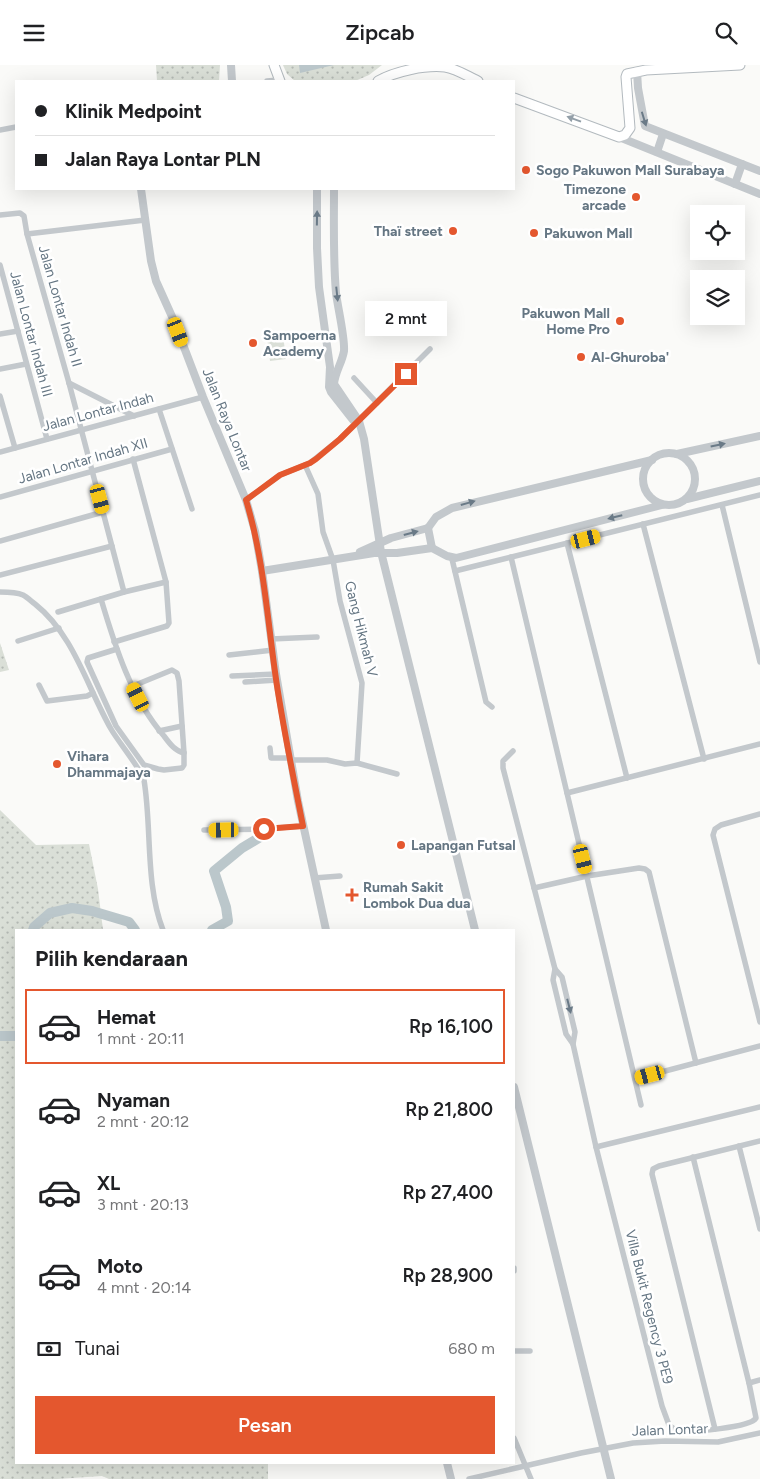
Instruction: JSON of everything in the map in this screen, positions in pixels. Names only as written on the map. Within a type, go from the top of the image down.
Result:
[{"type":"main road","points":[[274,65],[279,80]]},
{"type":"main road","points":[[380,80],[393,73],[402,65]]},
{"type":"main road","points":[[515,98],[619,137],[625,135],[630,128],[626,75],[643,69],[740,65]]},
{"type":"main road","points":[[393,73],[438,66],[455,69],[476,80]]},
{"type":"street","points":[[231,65],[232,80]]},
{"type":"street","points":[[643,69],[638,87],[643,121],[648,128],[760,171]]},
{"type":"street","points":[[0,129],[15,127]]},
{"type":"street","points":[[657,152],[663,134]]},
{"type":"street","points":[[619,137],[760,194]]},
{"type":"street","points":[[735,184],[742,164]]},
{"type":"street","name":"Jalan Raya Lontar","points":[[141,190],[151,261],[156,281],[246,500],[255,531],[262,568],[271,650],[303,826],[326,929]]},
{"type":"street","points":[[317,190],[318,287],[330,367],[329,387],[335,398],[358,424]]},
{"type":"street","points":[[334,190],[333,245],[336,293],[344,350],[334,384],[358,424],[364,439],[381,552],[475,929]]},
{"type":"street","name":"Jalan Lontar Indah II","points":[[0,215],[20,213],[24,217],[124,592]]},
{"type":"street","name":"Jalan Lontar Indah II","points":[[27,234],[145,220]]},
{"type":"street","points":[[317,248],[333,245]]},
{"type":"street","name":"Jalan Lontar Indah III","points":[[0,265],[47,439]]},
{"type":"street","points":[[0,334],[18,331]]},
{"type":"street","points":[[246,500],[280,475],[316,459],[358,424],[430,349]]},
{"type":"street","points":[[0,369],[26,363]]},
{"type":"street","points":[[354,378],[377,403]]},
{"type":"street","name":"Jalan Lontar Indah II","points":[[69,383],[134,416]]},
{"type":"street","points":[[0,396],[15,448]]},
{"type":"street","name":"Jalan Lontar Indah","points":[[0,452],[203,397]]},
{"type":"street","points":[[159,409],[192,509]]},
{"type":"street","points":[[332,558],[364,551],[391,538],[428,528],[436,517],[452,508],[652,459],[663,453],[677,454],[760,436]]},
{"type":"street","name":"Jalan Lontar Indah XII","points":[[0,497],[172,449]]},
{"type":"street","points":[[677,454],[690,463],[696,479],[694,487],[686,499]]},
{"type":"street","points":[[114,642],[168,625],[166,582],[133,459]]},
{"type":"street","points":[[652,459],[646,466],[643,481],[649,496],[662,505]]},
{"type":"street","points":[[305,465],[318,494],[323,532],[332,558]]},
{"type":"street","points":[[492,707],[486,702],[452,559],[662,505],[675,505],[686,499],[760,481]]},
{"type":"street","points":[[455,571],[760,495]]},
{"type":"street","points":[[722,505],[760,662]]},
{"type":"street","points":[[0,541],[103,513]]},
{"type":"street","points":[[376,515],[391,538]]},
{"type":"street","points":[[643,524],[704,759]]},
{"type":"street","points":[[428,528],[432,548]]},
{"type":"street","points":[[567,543],[627,778]]},
{"type":"street","points":[[0,575],[112,546]]},
{"type":"street","points":[[262,568],[381,552],[397,553],[432,548],[456,558]]},
{"type":"street","points":[[511,557],[641,1105]]},
{"type":"street","name":"Gang Hikmah V","points":[[332,558],[340,601],[362,683],[360,743],[357,763]]},
{"type":"street","points":[[58,612],[124,592],[166,582]]},
{"type":"street","points":[[0,592],[25,596],[46,613],[59,628],[76,657],[120,745],[144,777],[156,908],[163,929]]},
{"type":"street","points":[[101,599],[114,642],[132,686],[144,709],[159,731],[175,749],[184,753]]},
{"type":"street","points":[[18,641],[59,628]]},
{"type":"street","points":[[271,639],[317,637]]},
{"type":"street","points":[[117,649],[88,658],[87,662],[116,726],[144,765],[164,770],[182,768],[184,765],[184,753],[179,681],[175,671],[172,670],[132,686]]},
{"type":"street","points":[[229,655],[271,650]]},
{"type":"street","points":[[232,676],[276,677]]},
{"type":"street","points":[[245,682],[276,677]]},
{"type":"street","points":[[39,685],[47,701],[87,696],[93,693]]},
{"type":"street","points":[[159,731],[182,726]]},
{"type":"street","points":[[567,793],[760,745]]},
{"type":"street","points":[[270,748],[271,758],[327,760],[345,764],[357,763],[397,773]]},
{"type":"street","points":[[512,751],[503,761],[503,768],[555,969],[553,979],[566,1034],[573,1044]]},
{"type":"street","points":[[760,815],[721,825],[715,829],[713,835],[760,1022]]},
{"type":"street","points":[[204,830],[303,826]]},
{"type":"street","points":[[534,888],[587,876],[639,868],[649,872],[696,1063]]},
{"type":"street","points":[[314,878],[340,876]]},
{"type":"street","points":[[555,969],[562,977],[576,1031],[573,1044]]},
{"type":"street","name":"Villa Bukit Regency 3 PE9","points":[[573,1044],[596,1147],[665,1417],[669,1425],[679,1431],[736,1427],[752,1423],[756,1415],[693,1157]]},
{"type":"street","points":[[635,1079],[760,1046]]},
{"type":"street","points":[[515,1091],[611,1479]]},
{"type":"street","points":[[596,1147],[760,1107]]},
{"type":"street","points":[[715,1429],[652,1174],[653,1169],[659,1166],[760,1141]]},
{"type":"street","points":[[739,1146],[760,1229]]},
{"type":"street","points":[[515,1351],[530,1351]]},
{"type":"street","points":[[749,1383],[760,1380]]},
{"type":"street","name":"Jalan Lontar","points":[[469,1479],[603,1448],[651,1441],[718,1442],[760,1433]]},
{"type":"street","points":[[515,1440],[531,1479]]},
{"type":"street","points":[[447,1464],[451,1479]]},
{"type":"shaded area","points":[[156,65],[220,65],[219,80],[157,80]]},
{"type":"shaded area","points":[[283,65],[382,65],[369,75],[357,80],[294,80],[287,74]]},
{"type":"shaded area","points":[[299,65],[334,65],[300,73]]},
{"type":"shaded area","points":[[283,335],[286,359],[270,361],[267,338]]},
{"type":"shaded area","points":[[0,643],[9,670],[0,672]]},
{"type":"shaded area","points":[[0,810],[36,845],[89,844],[98,889],[103,929],[15,929],[15,1464],[268,1464],[268,1479],[109,1479],[102,1476],[57,1479],[0,1479]]},
{"type":"waterway","points":[[214,929],[228,921],[226,907],[214,871],[242,848],[267,833]]},
{"type":"waterway","points":[[33,929],[50,913],[72,908],[92,911],[129,922],[134,929]]},
{"type":"waterway","points":[[0,1036],[15,1036]]},
{"type":"place","name":"Sogo Pakuwon Mall Surabaya","points":[[526,170]]},
{"type":"place","name":"Timezone arcade","points":[[636,197]]},
{"type":"place","name":"Thaï street","points":[[453,231]]},
{"type":"place","name":"Pakuwon Mall","points":[[534,233]]},
{"type":"place","name":"Pakuwon Mall Home Pro","points":[[620,321]]},
{"type":"place","name":"Sampoerna Academy","points":[[253,343]]},
{"type":"place","name":"Al-Ghuroba'","points":[[581,357]]},
{"type":"place","name":"Vihara Dhammajaya","points":[[57,764]]},
{"type":"place","name":"Lapangan Futsal","points":[[401,845]]},
{"type":"place","name":"Rumah Sakit Lombok Dua dua","points":[[352,895]]},
{"type":"route","points":[[264,829],[303,826],[276,674],[262,566],[246,500],[280,475],[316,459],[340,439],[406,374]]}]
